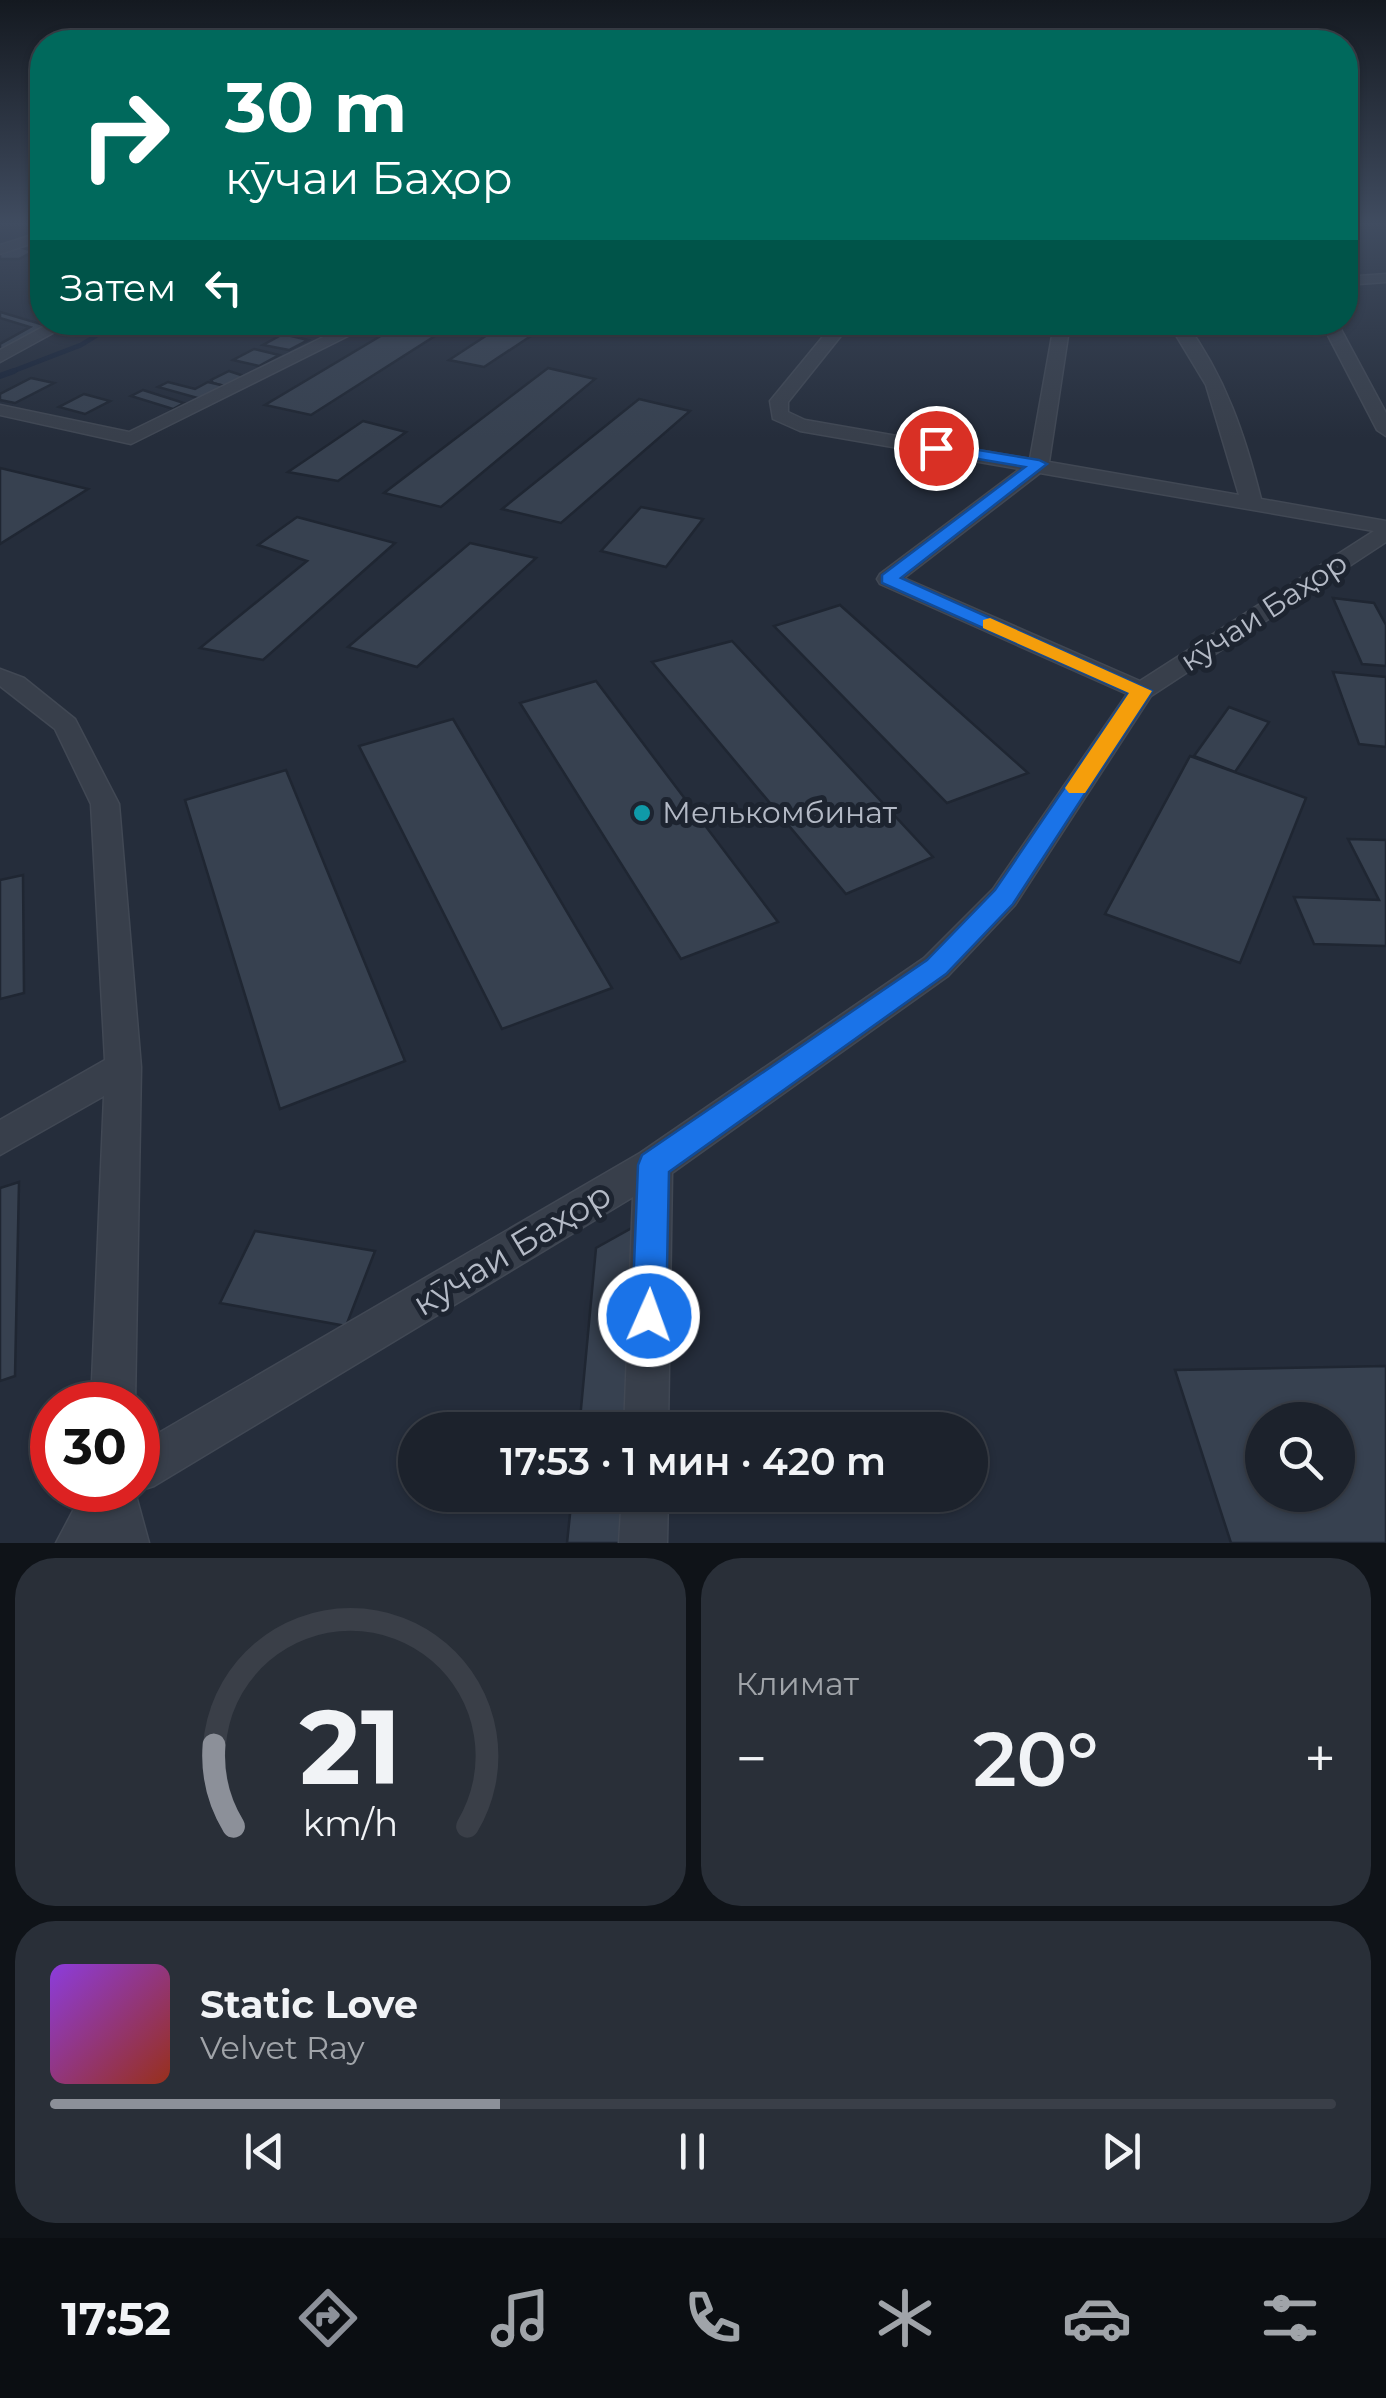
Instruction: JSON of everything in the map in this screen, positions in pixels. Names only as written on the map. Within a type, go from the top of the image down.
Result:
[{"type":"street","points":[[0,357],[41,335]]},
{"type":"street","points":[[0,410],[131,438],[341,335]]},
{"type":"street","name":"кӯчаи Баҳор","points":[[833,335],[779,401],[779,415],[800,425],[1039,464],[1386,530]]},
{"type":"street","points":[[1187,335],[1232,421],[1251,502]]},
{"type":"street","points":[[1336,335],[1386,430]]},
{"type":"street","points":[[1060,336],[1039,464],[888,579],[1142,691]]},
{"type":"street","name":"кӯчаи Баҳор","points":[[160,1457],[653,1165],[936,967],[1004,897],[1142,691],[1386,530]]},
{"type":"street","points":[[0,677],[15,683],[66,725],[105,804],[123,1066],[115,1382]]},
{"type":"street","points":[[0,1139],[123,1066]]},
{"type":"street","points":[[646,1412],[653,1165]]},
{"type":"street","points":[[80,1543],[98,1512]]},
{"type":"street","points":[[116,1512],[124,1543]]},
{"type":"street","points":[[644,1543],[645,1512]]},
{"type":"building","points":[[0,312],[30,321],[30,327],[0,318]]},
{"type":"building","points":[[30,327],[30,335],[34,335],[0,351],[0,344]]},
{"type":"building","points":[[281,335],[308,340],[289,350],[263,345]]},
{"type":"building","points":[[382,335],[436,335],[311,415],[265,405]]},
{"type":"building","points":[[487,335],[532,335],[484,367],[449,360]]},
{"type":"building","points":[[254,349],[279,355],[259,366],[233,360]]},
{"type":"building","points":[[548,368],[595,379],[441,507],[384,493]]},
{"type":"building","points":[[229,371],[244,376],[224,386],[211,380]]},
{"type":"building","points":[[31,378],[54,383],[15,403],[0,400],[0,394]]},
{"type":"building","points":[[168,382],[195,389],[208,382],[225,386],[201,399],[158,387]]},
{"type":"building","points":[[143,390],[184,403],[173,409],[131,396]]},
{"type":"building","points":[[84,394],[110,401],[85,414],[59,407]]},
{"type":"building","points":[[639,399],[690,411],[561,523],[502,509]]},
{"type":"building","points":[[363,421],[406,432],[338,481],[288,472]]},
{"type":"building","points":[[0,468],[88,489],[0,544]]},
{"type":"building","points":[[641,507],[703,519],[666,567],[601,551]]},
{"type":"building","points":[[297,517],[395,543],[263,660],[200,648],[307,561],[258,545]]},
{"type":"building","points":[[470,543],[536,558],[417,667],[348,647]]},
{"type":"building","points":[[1333,598],[1374,603],[1386,625],[1386,666],[1362,664]]},
{"type":"building","points":[[840,605],[1028,773],[947,803],[774,626]]},
{"type":"building","points":[[732,641],[933,857],[846,894],[652,662]]},
{"type":"building","points":[[1333,672],[1386,677],[1386,747],[1359,744]]},
{"type":"building","name":"Мелькомбинат","points":[[596,681],[778,922],[681,959],[520,703]]},
{"type":"building","points":[[1229,707],[1269,722],[1235,772],[1194,756]]},
{"type":"building","points":[[453,719],[612,988],[502,1029],[359,746]]},
{"type":"building","points":[[1190,756],[1306,798],[1240,963],[1105,914]]},
{"type":"building","points":[[286,770],[405,1061],[280,1109],[185,800]]},
{"type":"building","points":[[1348,839],[1386,840],[1386,946],[1314,944],[1294,897],[1379,900]]},
{"type":"building","points":[[23,875],[24,993],[0,999],[0,880]]},
{"type":"building","points":[[19,1182],[15,1376],[0,1381],[0,1188]]},
{"type":"building","points":[[639,1224],[631,1412],[581,1412],[596,1248]]},
{"type":"building","points":[[255,1231],[375,1251],[346,1326],[220,1303]]},
{"type":"building","points":[[1386,1366],[1386,1543],[1231,1543],[1175,1370]]},
{"type":"building","points":[[570,1512],[626,1512],[625,1543],[567,1543]]},
{"type":"waterway","points":[[8,373],[97,335]]},
{"type":"waterway","points":[[0,376],[14,371]]},
{"type":"slow traffic","points":[[990,624],[1142,691],[1077,788]]},
{"type":"place","name":"Мелькомбинат","points":[[642,813]]},
{"type":"route","points":[[649,1316],[653,1165],[936,967],[1004,897],[1142,691],[888,579],[1039,464],[936,448]]}]
